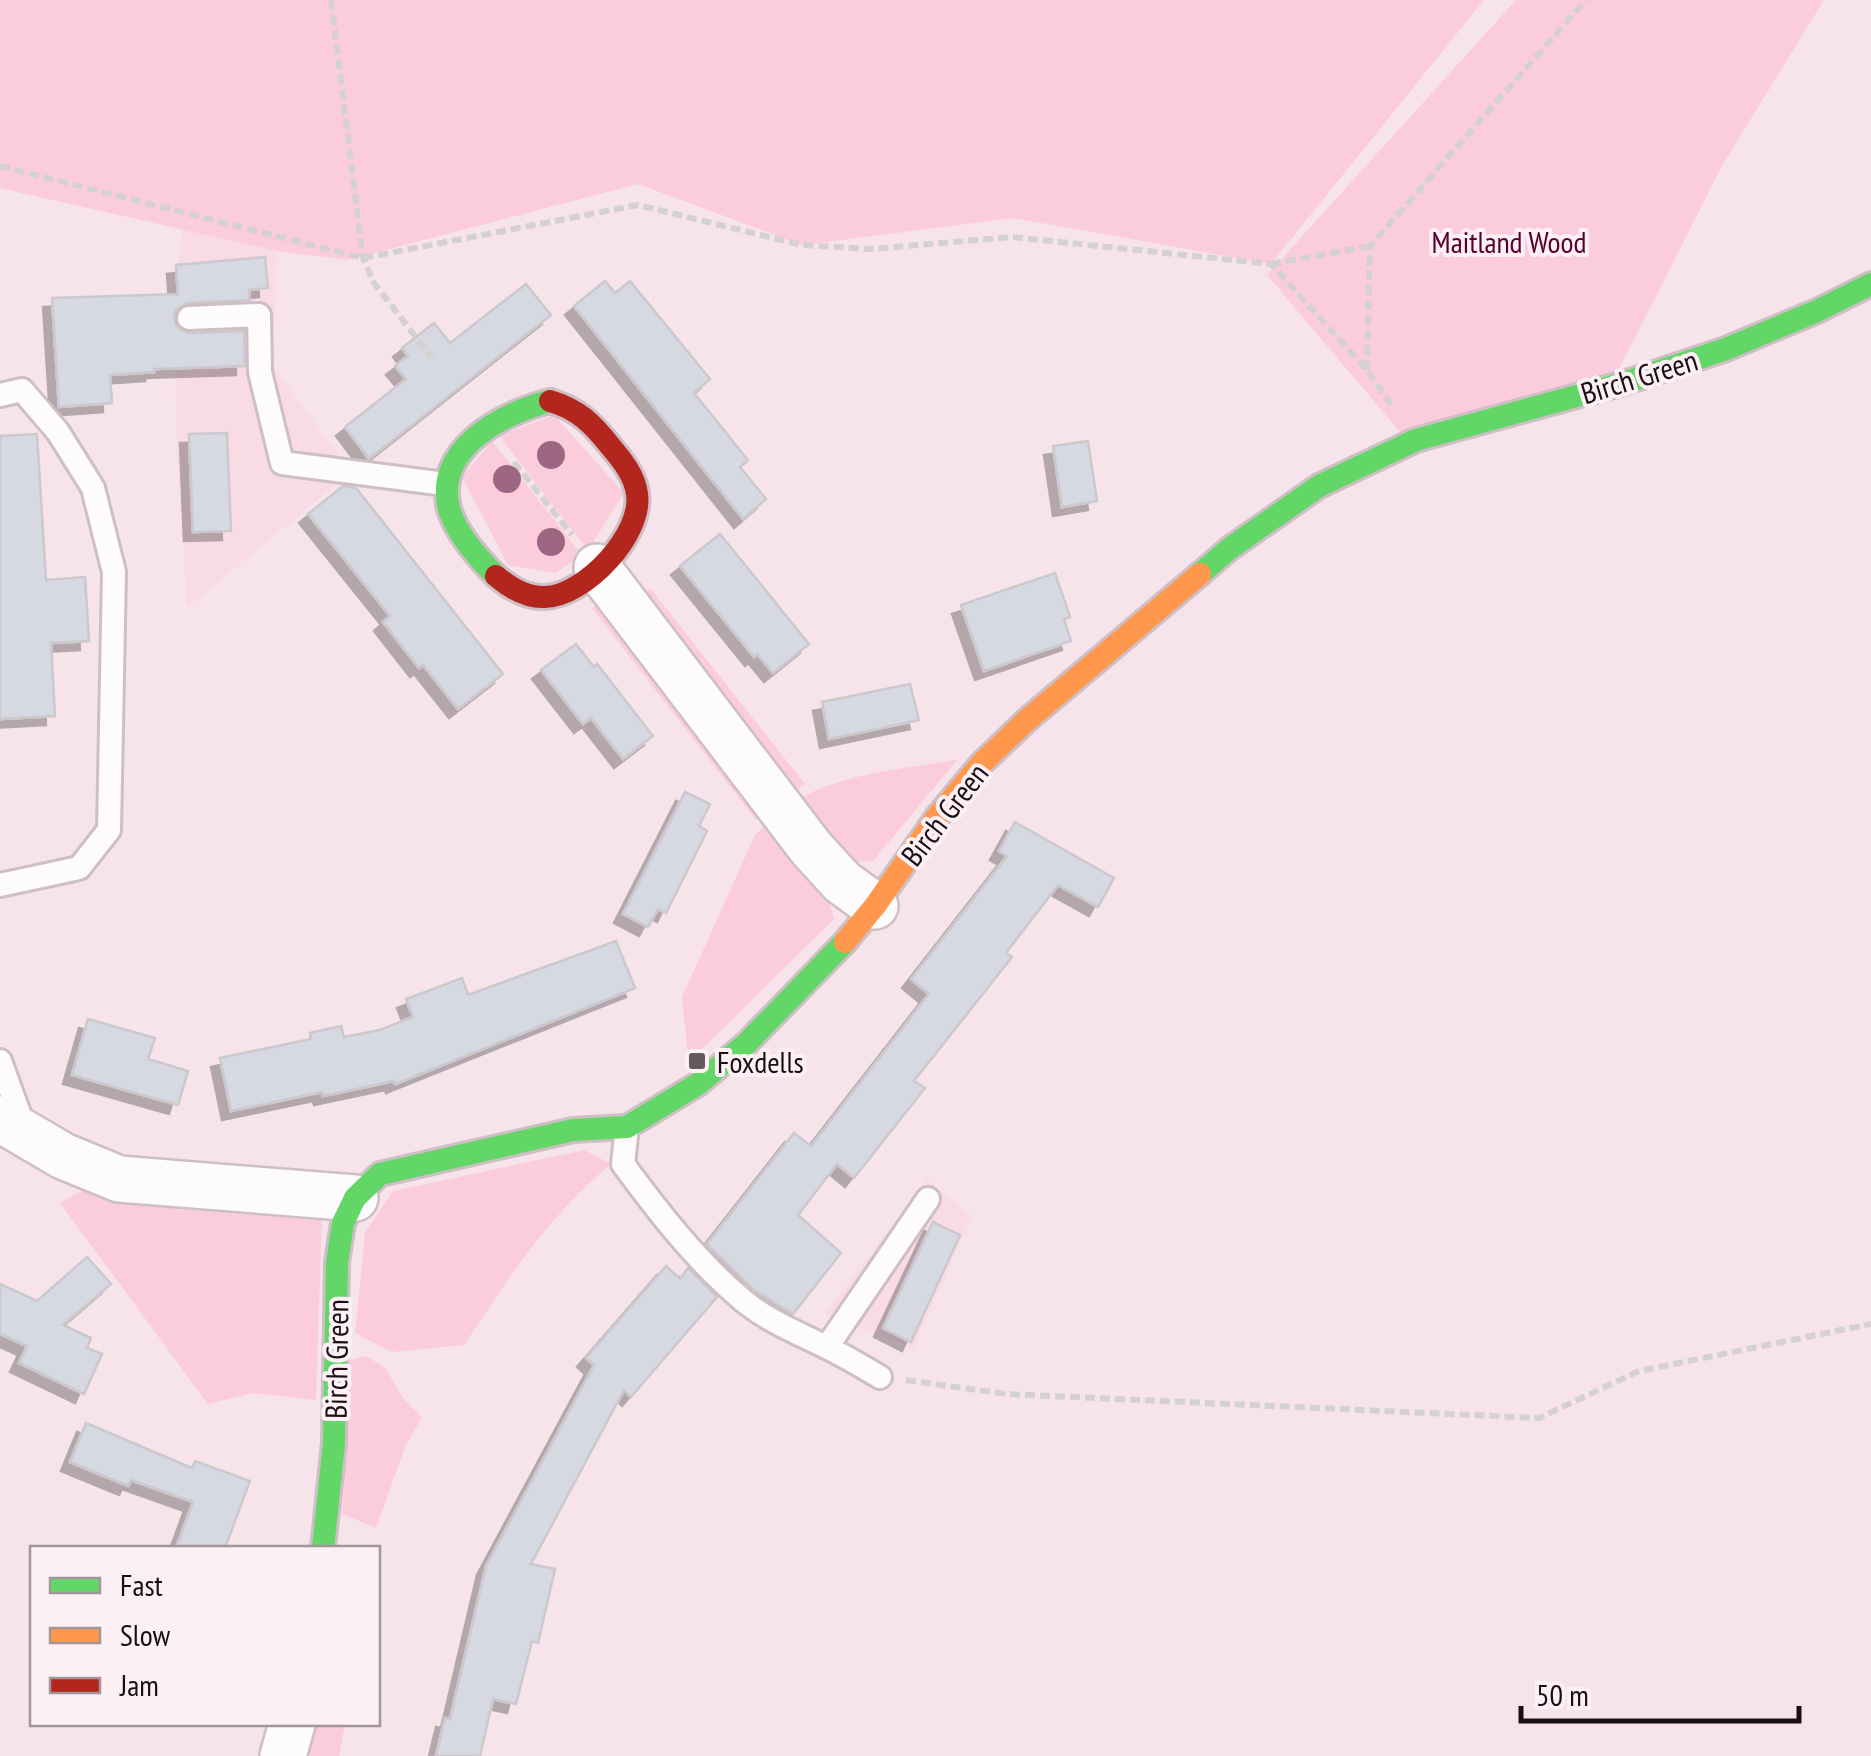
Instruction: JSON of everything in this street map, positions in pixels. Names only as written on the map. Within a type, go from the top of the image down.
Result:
[{"type":"street","name":"Birch Green","points":[[323,1546],[334,1443],[337,1262],[343,1224],[355,1198],[380,1174],[572,1130],[627,1127],[698,1084],[746,1044],[830,961],[982,763],[1027,720],[1230,549],[1318,486],[1416,440],[1726,349],[1871,284]]},
{"type":"street","points":[[550,401],[573,407],[590,419],[623,462],[634,480],[637,516],[622,547],[597,568],[571,588],[554,596],[537,597],[508,586],[458,530],[451,518],[445,484],[460,451],[488,428],[509,412],[550,401]]},
{"type":"street","points":[[597,568],[810,848],[842,882],[874,906]]},
{"type":"street","points":[[14,1127],[63,1156],[119,1179],[355,1198]]},
{"type":"street","points":[[283,1756],[291,1726]]},
{"type":"lane","points":[[189,318],[260,314],[260,372],[282,463],[445,484]]},
{"type":"lane","points":[[0,395],[22,390],[58,432],[93,488],[114,572],[108,830],[78,868],[0,885]]},
{"type":"lane","points":[[0,1061],[14,1127]]},
{"type":"lane","points":[[627,1127],[622,1164],[658,1211],[746,1303],[786,1330],[827,1347],[880,1377]]},
{"type":"lane","points":[[827,1347],[928,1199]]},
{"type":"path","points":[[332,0],[363,258],[374,283],[432,358]]},
{"type":"path","points":[[0,166],[363,258],[638,205],[802,246],[872,248],[1012,238],[1270,264],[1370,246],[1586,0]]},
{"type":"path","points":[[1367,370],[1370,246]]},
{"type":"path","points":[[1270,264],[1367,370],[1416,440]]},
{"type":"path","points":[[488,428],[597,568]]},
{"type":"path","points":[[880,1377],[1006,1394],[1538,1418],[1640,1371],[1871,1324]]},
{"type":"shaded area","points":[[182,228],[277,251],[273,366],[351,472],[187,608],[176,433],[174,309]]},
{"type":"shaded area","points":[[927,1180],[972,1216],[913,1349],[825,1314]]},
{"type":"green space","points":[[0,0],[1484,0],[1271,264],[1013,218],[802,245],[638,184],[347,260],[277,251],[0,188]]},
{"type":"green space","name":"Maitland Wood","points":[[1516,0],[1824,0],[1723,164],[1617,373],[1400,432],[1267,275]]},
{"type":"green space","points":[[554,415],[624,493],[588,550],[499,436]]},
{"type":"green space","points":[[492,441],[582,555],[556,573],[508,565],[462,477]]},
{"type":"green space","points":[[650,588],[805,784],[790,796],[638,600]]},
{"type":"green space","points":[[600,603],[765,813],[756,820],[592,608]]},
{"type":"green space","points":[[958,759],[873,861],[853,862],[794,803],[851,779]]},
{"type":"green space","points":[[770,821],[826,891],[834,919],[692,1059],[687,1047],[682,997],[755,835]]},
{"type":"green space","points":[[584,1150],[611,1164],[548,1228],[464,1345],[392,1352],[355,1333],[365,1233],[393,1191]]},
{"type":"green space","points":[[91,1186],[322,1213],[316,1400],[253,1393],[208,1404],[60,1203]]},
{"type":"green space","points":[[367,1356],[386,1369],[403,1398],[422,1417],[405,1447],[376,1528],[342,1514],[350,1360]]},
{"type":"green space","points":[[306,1726],[345,1726],[339,1756],[297,1756]]},
{"type":"building","points":[[265,257],[268,288],[249,290],[249,300],[187,303],[176,310],[174,318],[177,327],[189,333],[244,331],[245,366],[154,369],[110,375],[112,403],[59,407],[52,298],[178,294],[176,265]]},
{"type":"building","points":[[605,281],[615,293],[630,281],[710,379],[694,393],[748,460],[740,467],[766,499],[743,519],[574,306]]},
{"type":"building","points":[[526,284],[551,315],[369,459],[345,427],[406,379],[395,366],[408,356],[402,348],[434,323],[450,343]]},
{"type":"building","points":[[227,433],[231,531],[193,532],[189,434]]},
{"type":"building","points":[[37,434],[46,580],[85,577],[89,641],[51,643],[55,716],[0,719],[0,436]]},
{"type":"building","points":[[1088,441],[1097,501],[1062,507],[1053,446]]},
{"type":"building","points":[[343,486],[356,488],[503,674],[458,709],[383,622],[390,616],[308,514]]},
{"type":"building","points":[[720,534],[809,644],[773,673],[757,654],[754,657],[680,566]]},
{"type":"building","points":[[1055,573],[1070,617],[1064,619],[1071,641],[984,671],[961,605]]},
{"type":"building","points":[[576,644],[594,667],[597,664],[653,736],[623,759],[591,718],[583,724],[541,670]]},
{"type":"building","points":[[910,684],[919,720],[829,739],[822,702]]},
{"type":"building","points":[[685,792],[710,804],[699,826],[707,831],[666,913],[658,909],[648,927],[623,914]]},
{"type":"building","points":[[1015,822],[1114,878],[1098,907],[1058,885],[1006,953],[1012,957],[914,1081],[925,1088],[854,1178],[837,1164],[798,1215],[841,1253],[793,1314],[754,1290],[707,1244],[794,1133],[811,1146],[929,994],[911,979],[1007,856],[999,851]]},
{"type":"building","points":[[616,941],[635,988],[395,1084],[394,1081],[323,1096],[322,1092],[231,1111],[220,1058],[311,1039],[310,1033],[341,1026],[344,1037],[380,1030],[413,1017],[406,999],[462,978],[468,995]]},
{"type":"building","points":[[88,1019],[155,1038],[148,1059],[188,1071],[178,1105],[72,1075]]},
{"type":"building","points":[[933,1222],[960,1235],[911,1342],[883,1328]]},
{"type":"building","points":[[87,1257],[111,1284],[63,1325],[91,1338],[87,1348],[102,1354],[84,1394],[19,1363],[27,1346],[0,1334],[0,1284],[37,1301]]},
{"type":"building","points":[[666,1266],[680,1279],[688,1268],[717,1297],[631,1397],[624,1390],[531,1564],[555,1569],[538,1643],[532,1641],[516,1704],[493,1699],[480,1756],[436,1756],[445,1718],[450,1719],[486,1566],[594,1365],[586,1358]]},
{"type":"building","points":[[86,1423],[192,1468],[195,1461],[250,1481],[226,1546],[177,1546],[193,1502],[131,1480],[128,1486],[70,1462]]},
{"type":"traffic: fast","points":[[1200,574],[1319,486],[1416,440],[1624,383],[1726,349],[1871,284]]},
{"type":"traffic: fast","points":[[496,576],[470,546],[450,512],[447,490],[451,470],[461,453],[492,425],[550,401]]},
{"type":"traffic: fast","points":[[323,1546],[334,1443],[337,1262],[343,1223],[355,1198],[380,1174],[573,1130],[627,1127],[698,1084],[746,1044],[845,942]]},
{"type":"traffic: slow","points":[[845,942],[982,763],[1027,720],[1200,574]]},
{"type":"traffic: jam","points":[[496,576],[531,596],[561,594],[593,575],[631,527],[637,494],[631,475],[584,418],[550,401]]},
{"type":"place","name":"Foxdells","points":[[697,1061]]}]
